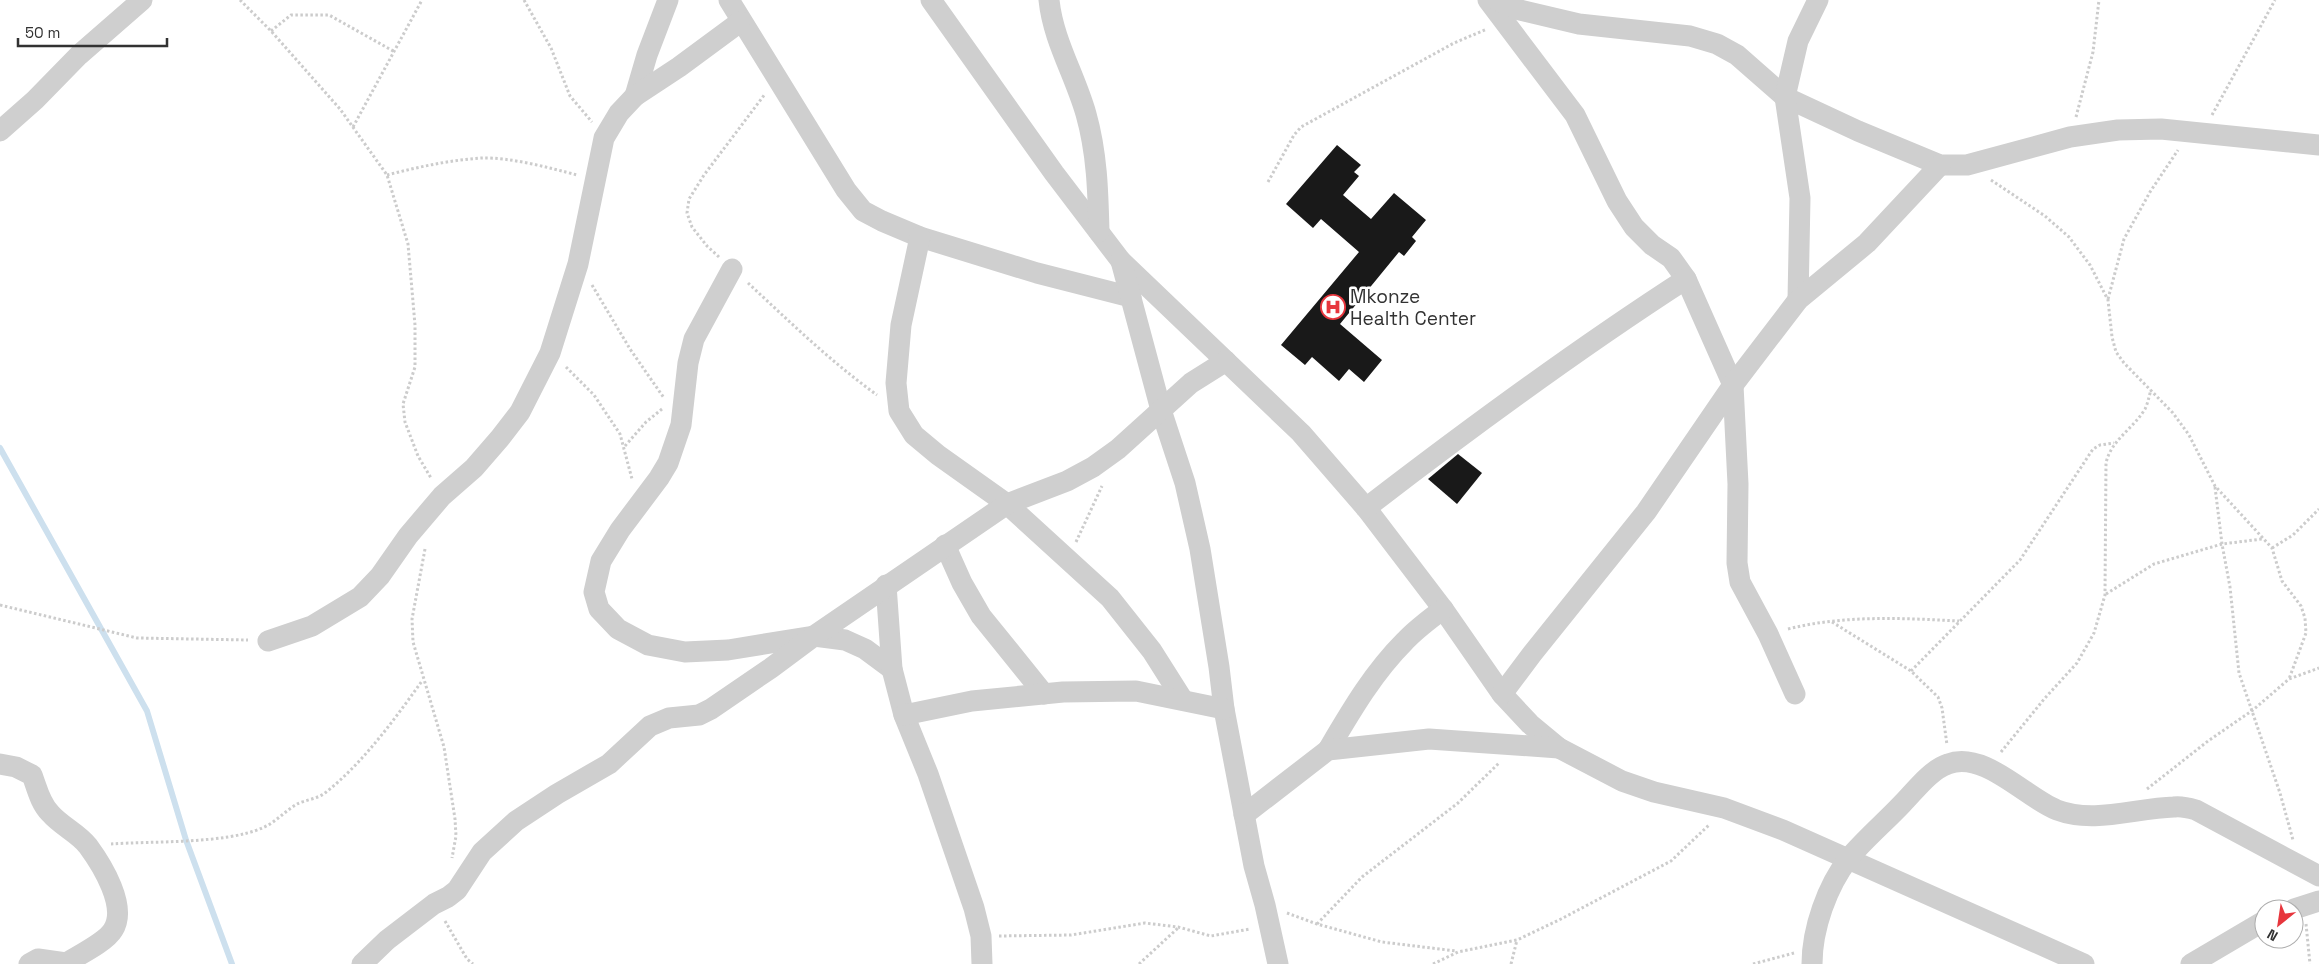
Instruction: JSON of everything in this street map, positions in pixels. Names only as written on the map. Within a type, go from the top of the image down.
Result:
[{"type":"street","points":[[0,131],[98,38],[142,0]]},
{"type":"street","points":[[635,96],[647,55],[668,0]]},
{"type":"street","points":[[729,0],[740,22],[846,190],[863,210],[882,221],[920,237],[1037,273],[1131,297]]},
{"type":"street","points":[[931,0],[1038,152],[1121,261],[1301,433],[1366,508],[1443,609],[1502,694],[1530,724],[1558,748],[1630,783],[1677,798],[1724,808],[1783,830],[2084,964]]},
{"type":"street","points":[[1049,0],[1065,59],[1085,111],[1093,142],[1097,171],[1099,232]]},
{"type":"street","points":[[1488,0],[1575,115],[1617,201],[1634,227],[1652,245],[1671,258],[1686,279],[1733,385],[1738,484],[1737,564],[1740,582],[1768,634],[1795,694]]},
{"type":"street","points":[[1497,0],[1520,10],[1578,24],[1690,36],[1717,44],[1743,60],[1785,97],[1858,132],[1940,165],[1967,166],[2070,137],[2118,130],[2160,129],[2319,145]]},
{"type":"street","points":[[1798,300],[1800,198],[1785,97],[1798,41],[1818,0]]},
{"type":"street","points":[[268,641],[312,626],[360,597],[380,576],[408,536],[442,496],[474,468],[515,419],[537,382],[550,353],[578,264],[604,138],[619,113],[635,96],[679,68],[740,22]]},
{"type":"street","points":[[1502,694],[1646,512],[1733,385],[1798,300],[1867,243],[1940,165]]},
{"type":"street","points":[[920,237],[901,325],[896,383],[899,411],[914,435],[938,455],[1007,504],[1110,598],[1152,651],[1184,700]]},
{"type":"street","points":[[1121,261],[1161,410],[1185,483],[1200,549],[1224,709],[1254,866],[1278,964]]},
{"type":"street","points":[[732,269],[694,339],[688,363],[681,425],[676,443],[659,478],[601,561],[594,592],[599,609],[618,629],[648,645],[685,652],[728,650],[814,636],[845,640],[865,649],[892,669]]},
{"type":"street","points":[[1366,508],[1484,420],[1638,310],[1686,279]]},
{"type":"street","points":[[362,964],[387,940],[434,904],[457,890],[482,852],[516,821],[557,794],[609,764],[650,726],[669,718],[699,715],[711,709],[886,585],[1007,504],[1067,481],[1093,467],[1118,449],[1191,383],[1226,360]]},
{"type":"street","points":[[945,545],[962,584],[981,616],[1044,694]]},
{"type":"street","points":[[886,585],[892,669],[904,715],[950,834],[981,936],[982,964]]},
{"type":"street","points":[[1244,815],[1328,750],[1352,709],[1380,668],[1406,639],[1443,609]]},
{"type":"street","points":[[904,715],[972,701],[1044,694],[1136,691],[1224,709]]},
{"type":"street","points":[[1328,750],[1429,739],[1558,748]]},
{"type":"street","points":[[1812,956],[1817,921],[1829,893],[1848,859],[1928,776],[1948,763],[1970,762],[1989,769],[2055,809],[2071,814],[2116,814],[2175,806],[2196,810],[2310,871]]},
{"type":"street","points":[[0,764],[16,767],[32,775],[41,800],[49,813],[87,845],[112,886],[118,904],[118,920],[113,931],[66,963],[38,959],[29,964]]},
{"type":"street","points":[[2191,964],[2254,928]]},
{"type":"path","points":[[240,0],[271,31],[340,109],[387,175],[408,244],[415,324],[416,368],[403,404],[404,422],[418,456],[442,496]]},
{"type":"path","points":[[353,127],[422,0]]},
{"type":"path","points":[[524,0],[551,48],[570,96],[604,138]]},
{"type":"path","points":[[2070,137],[2093,52],[2099,0]]},
{"type":"path","points":[[2275,0],[2196,133],[2131,225],[2124,239],[2108,300],[2112,337],[2116,352],[2124,363],[2173,413],[2189,435],[2215,486],[2272,548],[2282,582],[2301,606],[2306,618],[2306,633],[2289,679]]},
{"type":"path","points":[[271,31],[291,14],[329,15],[395,52]]},
{"type":"path","points":[[1268,182],[1294,135],[1310,121],[1409,70],[1454,43],[1504,22]]},
{"type":"path","points":[[776,80],[740,126],[689,199],[687,213],[692,227],[707,246],[842,369],[899,411]]},
{"type":"path","points":[[387,175],[425,165],[484,158],[543,166],[594,180]]},
{"type":"path","points":[[1967,166],[2045,216],[2069,237],[2090,266],[2108,300]]},
{"type":"path","points":[[578,264],[630,349],[668,404],[646,422],[624,446]]},
{"type":"path","points":[[550,353],[594,395],[609,416],[624,446],[638,506]]},
{"type":"path","points":[[1989,769],[2014,735],[2077,664],[2094,634],[2105,595],[2106,463],[2109,452],[2115,443],[2143,412],[2152,390]]},
{"type":"path","points":[[1911,671],[2020,560],[2093,449],[2100,445],[2115,443]]},
{"type":"path","points":[[1069,559],[1104,482]]},
{"type":"path","points":[[2215,486],[2222,544],[2230,587],[2239,673],[2280,793],[2310,871]]},
{"type":"path","points":[[2272,548],[2293,535],[2319,509]]},
{"type":"path","points":[[2105,595],[2154,564],[2222,544],[2263,539]]},
{"type":"path","points":[[425,548],[412,619],[413,642],[444,747],[455,819],[456,836],[451,861]]},
{"type":"path","points":[[0,606],[137,638],[268,641]]},
{"type":"path","points":[[1768,634],[1810,624],[1832,622],[1871,620],[1960,621]]},
{"type":"path","points":[[1832,622],[1911,671],[1938,697],[1942,708],[1948,763]]},
{"type":"path","points":[[2146,790],[2208,741],[2253,710],[2289,679],[2319,668]]},
{"type":"path","points":[[87,845],[208,838],[234,835],[263,828],[297,804],[323,794],[329,789],[353,766],[396,718],[423,680]]},
{"type":"path","points":[[1316,924],[1362,877],[1458,803],[1520,744]]},
{"type":"path","points":[[1432,964],[1458,952],[1517,940],[1646,876],[1671,861],[1724,808]]},
{"type":"path","points":[[434,904],[467,959],[473,964]]},
{"type":"path","points":[[2306,906],[2310,964]]},
{"type":"path","points":[[981,936],[1071,935],[1145,923],[1178,927],[1211,936],[1225,935],[1267,914],[1316,924],[1382,942],[1458,952]]},
{"type":"path","points":[[1139,964],[1178,927]]},
{"type":"path","points":[[1511,964],[1517,940]]},
{"type":"path","points":[[1753,964],[1812,956]]},
{"type":"building","points":[[1337,145],[1361,165],[1354,172],[1359,176],[1343,195],[1371,219],[1394,193],[1426,220],[1412,237],[1416,241],[1404,256],[1399,252],[1340,324],[1382,360],[1364,382],[1349,369],[1339,381],[1312,357],[1305,365],[1281,345],[1359,252],[1321,219],[1313,228],[1286,204]]},
{"type":"building","points":[[1458,454],[1482,473],[1457,504],[1428,479]]},
{"type":"waterway","points":[[0,448],[147,711],[186,840],[232,964]]},
{"type":"place","name":"Mkonze Health Center","points":[[1333,307]]}]
